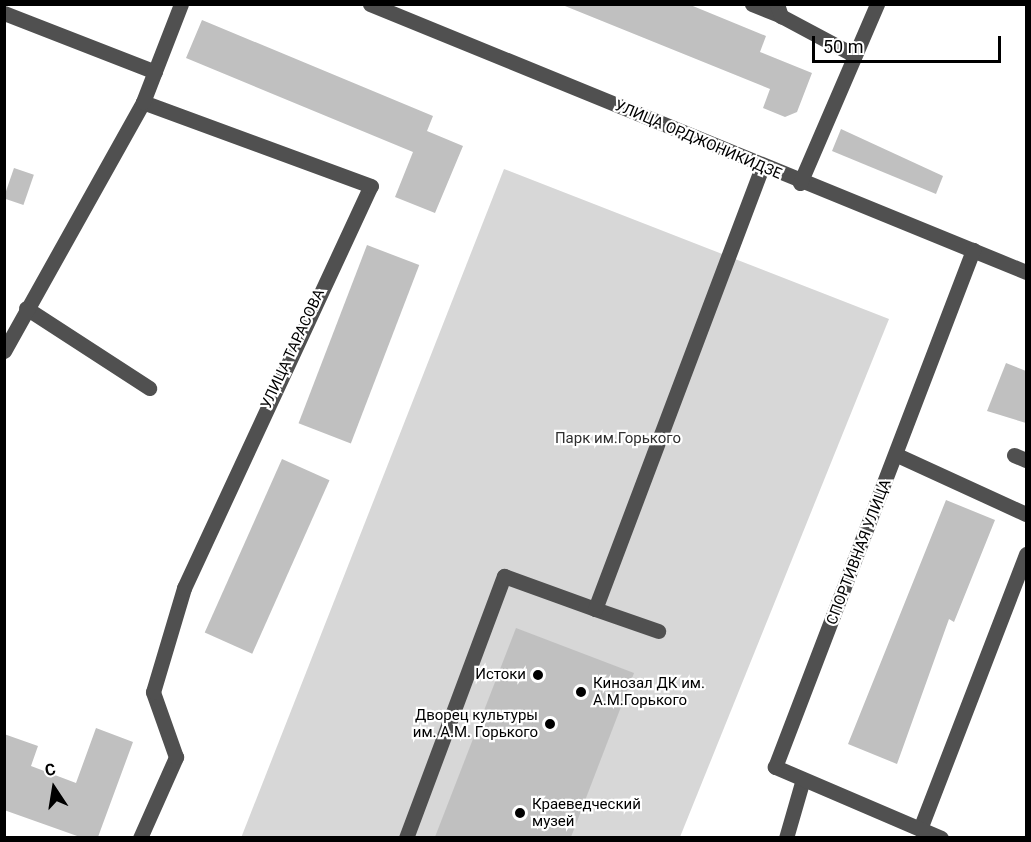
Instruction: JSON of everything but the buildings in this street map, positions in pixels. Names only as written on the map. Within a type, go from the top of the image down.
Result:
[{"type":"street","points":[[4,351],[143,102],[181,4]]},
{"type":"street","name":"УЛИЦА ОРДЖОНИКИДЗЕ","points":[[370,4],[800,183],[1026,272]]},
{"type":"street","points":[[752,4],[779,10],[854,55]]},
{"type":"street","points":[[800,183],[877,4]]},
{"type":"street","points":[[4,13],[155,72]]},
{"type":"street","name":"УЛИЦА ТАРАСОВА","points":[[140,837],[176,757],[153,692],[184,588],[371,186],[143,102]]},
{"type":"street","points":[[595,609],[762,166]]},
{"type":"street","name":"СПОРТИВНАЯ УЛИЦА","points":[[803,779],[775,767],[897,455],[973,250]]},
{"type":"street","points":[[26,309],[149,388]]},
{"type":"street","points":[[897,455],[1026,514]]},
{"type":"street","points":[[920,829],[1026,554]]},
{"type":"street","points":[[406,837],[504,576],[658,631]]},
{"type":"street","points":[[786,837],[803,779],[941,837]]},
{"type":"green space","name":"Парк им.Горького","points":[[504,169],[889,319],[680,837],[241,838]]},
{"type":"place","name":"Истоки","points":[[538,675]]},
{"type":"place","name":"Кинозал ДК им. А.М.Горького","points":[[581,692]]},
{"type":"place","name":"Дворец культуры им. А.М. Горького","points":[[550,724]]},
{"type":"place","name":"Краеведческий музей","points":[[520,813]]}]
